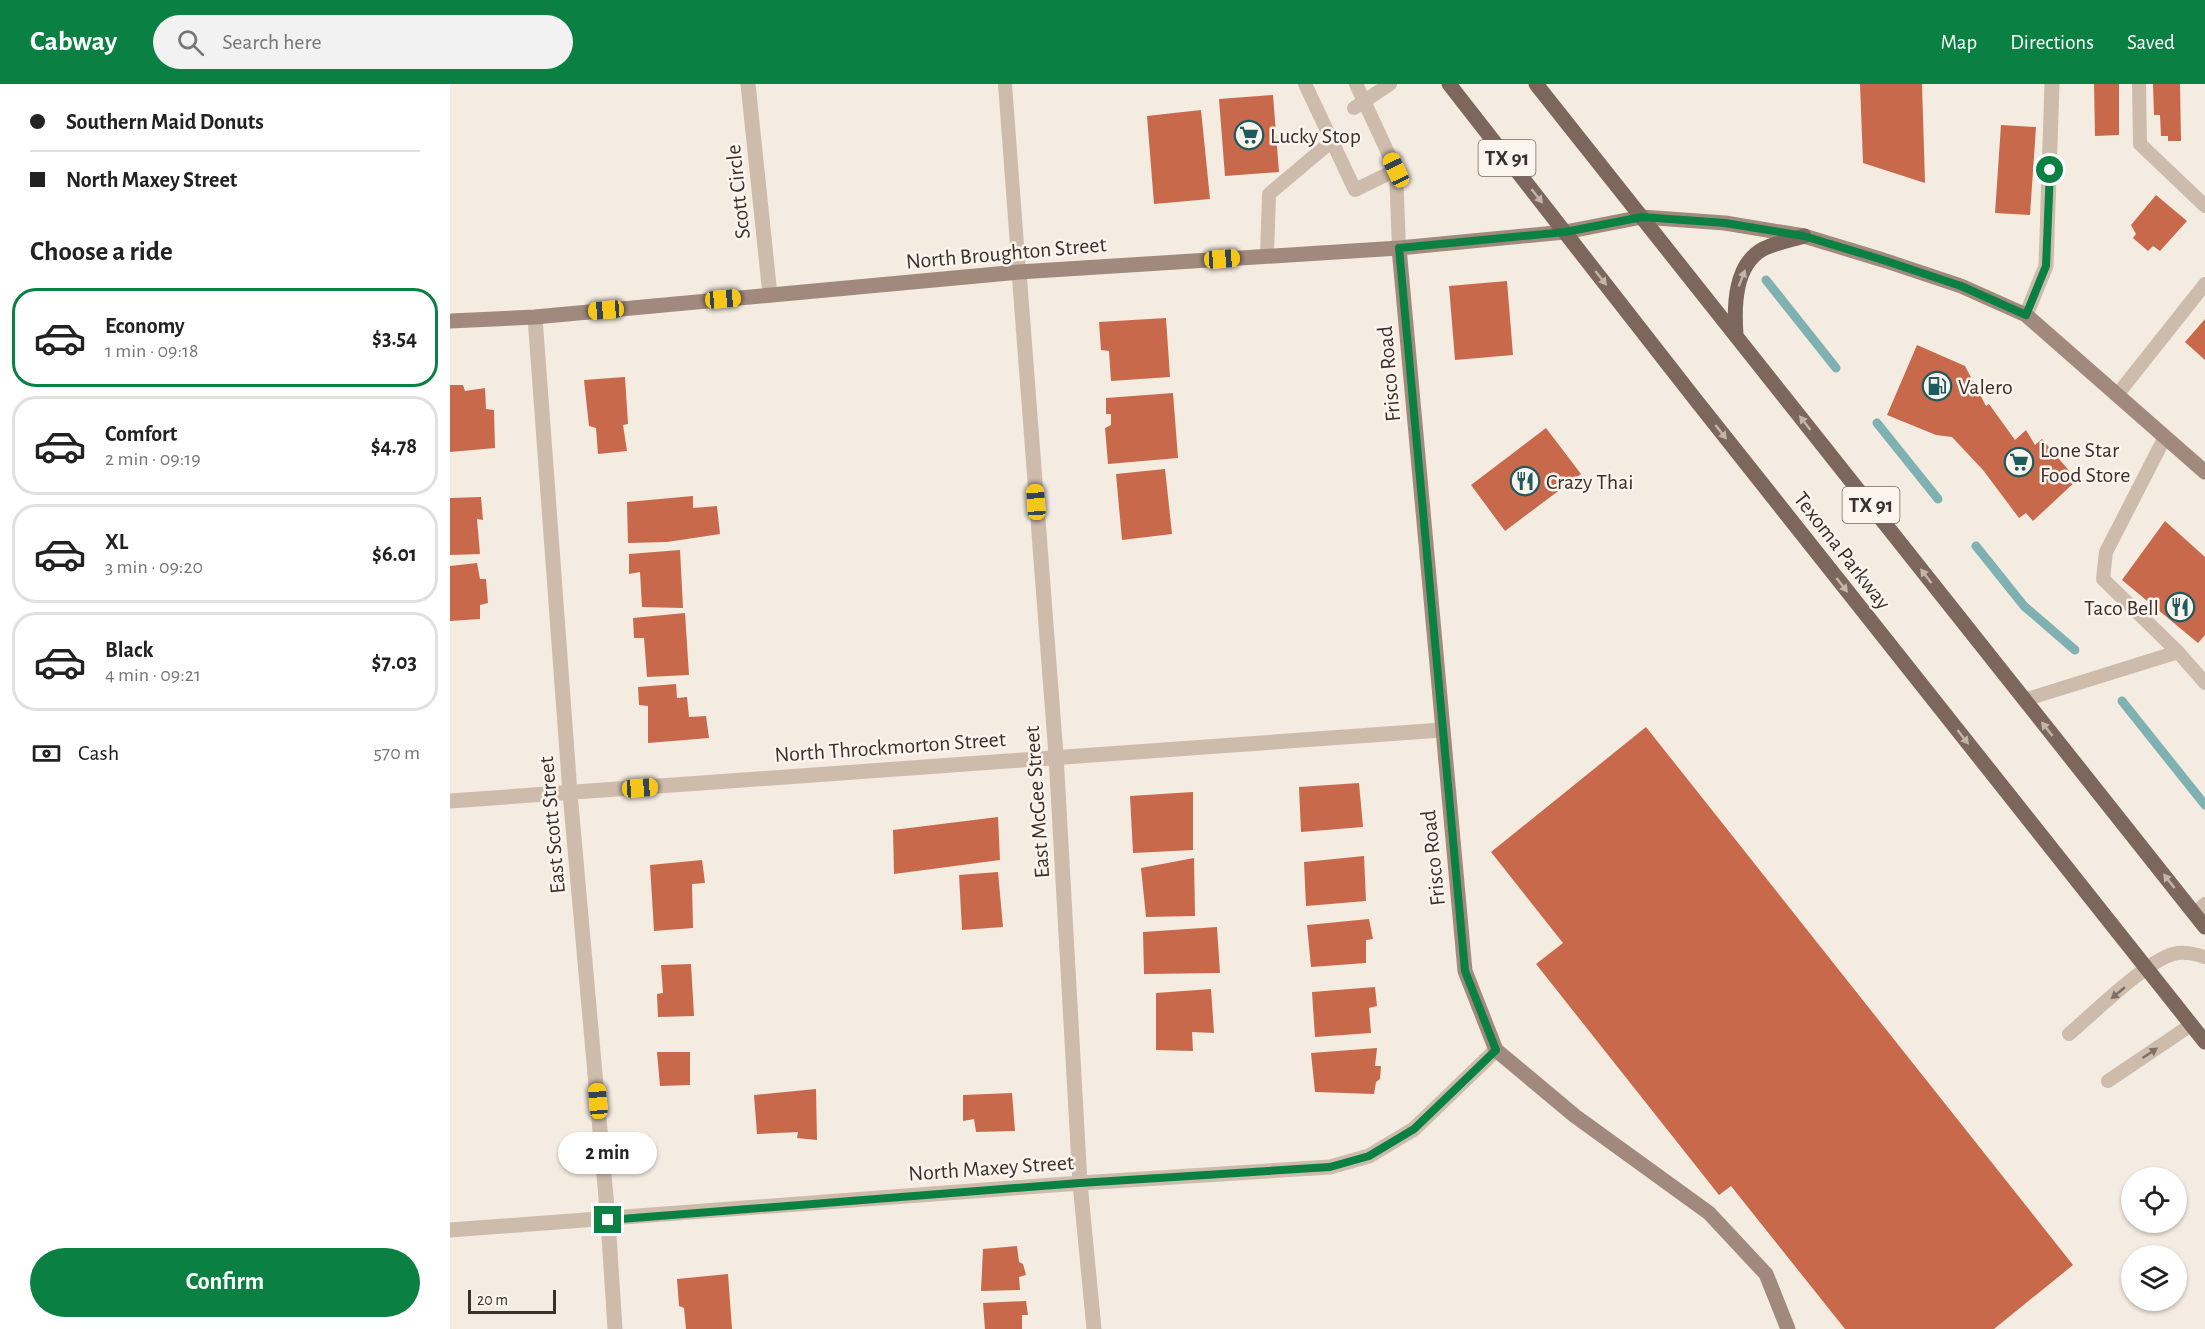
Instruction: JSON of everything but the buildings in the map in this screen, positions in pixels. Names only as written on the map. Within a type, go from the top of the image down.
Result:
[{"type":"main road","name":"Texoma Parkway","points":[[1449,84],[1695,399],[2205,1042]]},
{"type":"main road","name":"TX 91","points":[[1536,84],[2024,700],[2200,909],[2205,927]]},
{"type":"main road","points":[[1736,335],[1734,309],[1737,291],[1752,257],[1764,249],[1804,236]]},
{"type":"street","name":"Scott Circle","points":[[748,84],[770,295]]},
{"type":"street","points":[[2026,315],[2046,266],[2052,84]]},
{"type":"street","name":"North Broughton Street","points":[[450,321],[535,317],[1019,272],[1399,248],[1565,232],[1642,217],[1725,223],[1804,236],[1961,286],[2026,315],[2205,472]]},
{"type":"street","name":"Frisco Road","points":[[1399,248],[1465,971],[1496,1050],[1575,1116],[1709,1212],[1766,1274],[1788,1329]]},
{"type":"street","name":"East McGee Street","points":[[1019,272],[1056,755],[1080,1183],[1094,1329]]},
{"type":"street","name":"East Scott Street","points":[[535,317],[570,793],[608,1220],[615,1329]]},
{"type":"street","name":"North Throckmorton Street","points":[[450,801],[1056,755],[1442,730]]},
{"type":"street","name":"North Maxey Street","points":[[450,1230],[1080,1183],[1330,1167],[1369,1156],[1414,1129],[1496,1050]]},
{"type":"lane","points":[[1005,84],[1019,272]]},
{"type":"lane","points":[[1356,84],[1359,106],[1377,141],[1396,170],[1399,248]]},
{"type":"lane","points":[[1359,106],[1390,84]]},
{"type":"lane","points":[[2139,84],[2140,144],[2205,206]]},
{"type":"lane","points":[[1310,90],[1327,122],[1332,141],[1344,157],[1355,190],[1396,170]]},
{"type":"lane","points":[[1267,256],[1269,194],[1332,141]]},
{"type":"lane","points":[[2117,395],[2205,284]]},
{"type":"lane","points":[[2165,437],[2106,552],[2103,579],[2178,652],[2205,683]]},
{"type":"lane","points":[[2024,700],[2178,652]]},
{"type":"lane","points":[[2069,1034],[2147,969],[2170,955],[2185,952],[2205,957]]},
{"type":"lane","points":[[2108,1081],[2191,1025]]},
{"type":"waterway","points":[[1766,280],[1836,368]]},
{"type":"waterway","points":[[1877,423],[1938,499]]},
{"type":"waterway","points":[[1976,546],[2024,606],[2075,650]]},
{"type":"waterway","points":[[2122,701],[2205,805]]},
{"type":"place","name":"Lucky Stop","points":[[1249,135]]},
{"type":"place","name":"Valero","points":[[1937,386]]},
{"type":"place","name":"Lone Star Food Store","points":[[2019,462]]},
{"type":"place","name":"Crazy Thai","points":[[1525,481]]},
{"type":"place","name":"Taco Bell","points":[[2180,607]]},
{"type":"route","points":[[608,1220],[1080,1183],[1330,1167],[1369,1156],[1414,1129],[1496,1050],[1465,971],[1399,248],[1565,232],[1642,217],[1725,223],[1804,236],[1883,260],[1961,286],[2026,315],[2046,266],[2050,170]]}]
